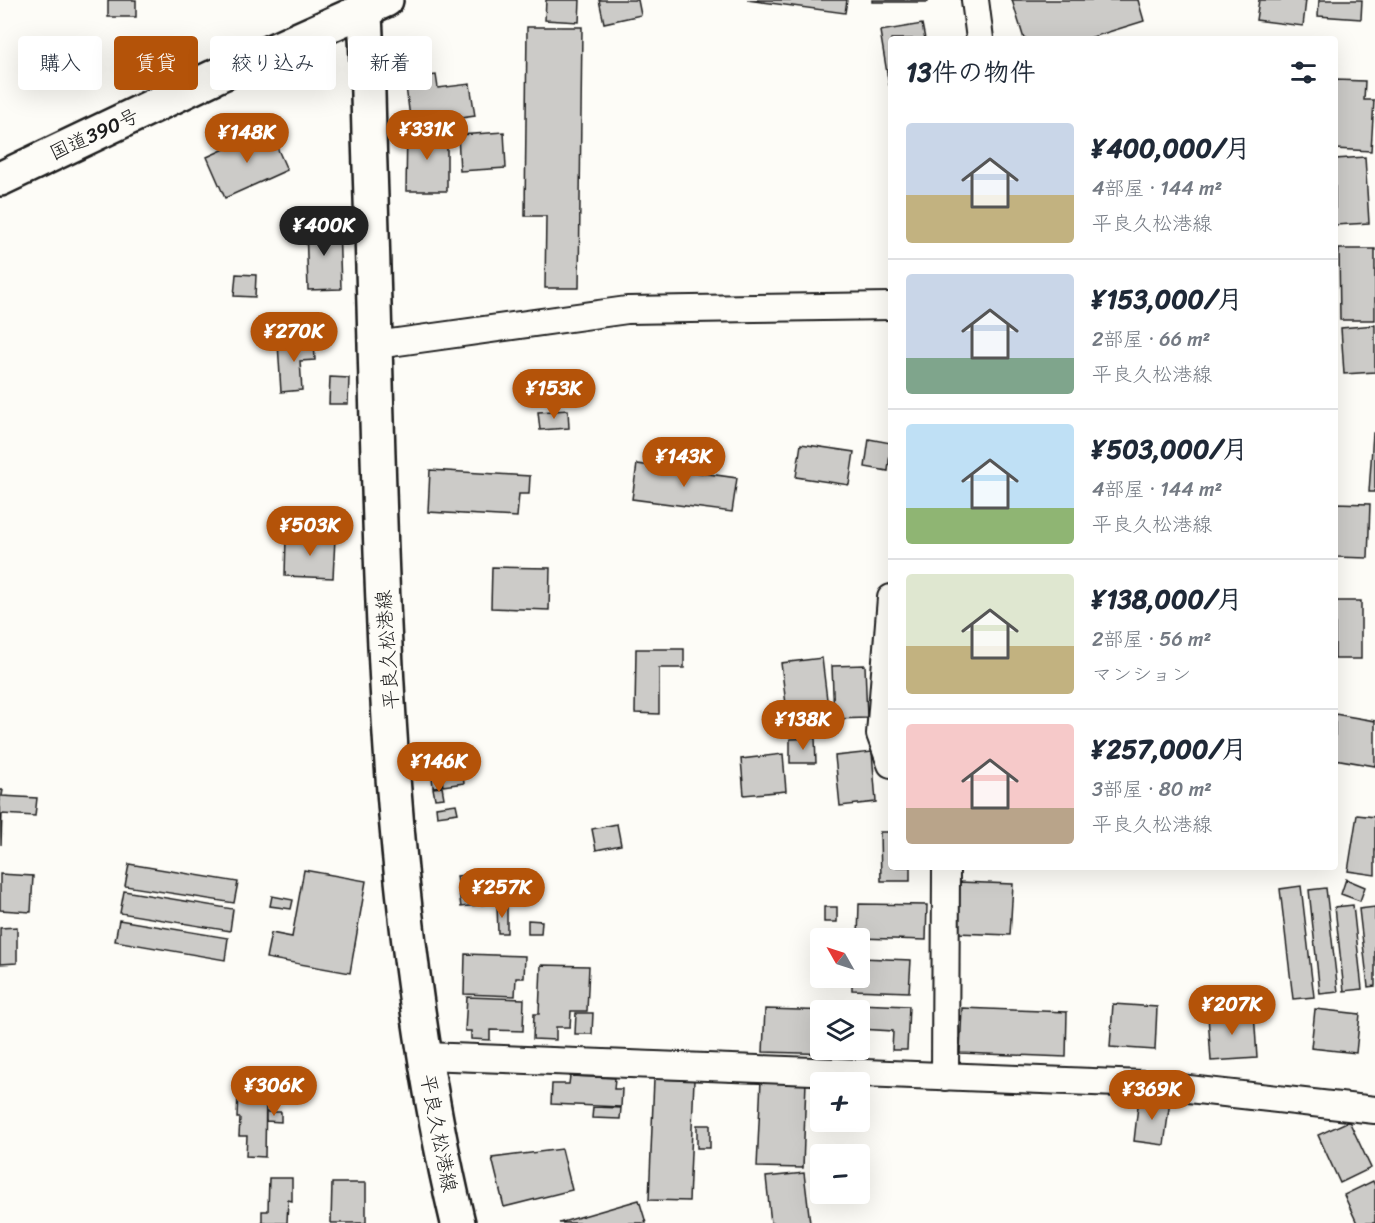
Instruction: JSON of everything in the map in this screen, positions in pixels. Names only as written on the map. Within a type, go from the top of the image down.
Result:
[{"type":"main road","name":"国道390号","points":[[0,179],[372,3]]},
{"type":"main road","name":"平良久松港線","points":[[372,3],[376,345],[382,590],[395,788],[407,927],[433,1112],[458,1223]]},
{"type":"street","points":[[975,0],[980,36]]},
{"type":"street","points":[[376,345],[627,310],[888,306]]},
{"type":"street","points":[[888,635],[880,734],[888,756]]},
{"type":"street","points":[[945,1077],[946,870]]},
{"type":"street","points":[[425,1056],[1144,1084],[1375,1110]]},
{"type":"building","points":[[108,0],[136,0],[136,17],[108,17]]},
{"type":"building","points":[[546,0],[580,0],[579,22],[545,20]]},
{"type":"building","points":[[599,0],[638,0],[641,15],[604,23]]},
{"type":"building","points":[[747,0],[847,0],[845,13]]},
{"type":"building","points":[[872,0],[928,0],[928,2],[872,2]]},
{"type":"building","points":[[1012,0],[1138,0],[1144,21],[1096,36],[1023,36]]},
{"type":"building","points":[[1259,0],[1306,0],[1303,26],[1256,20]]},
{"type":"building","points":[[1319,0],[1362,0],[1361,19],[1318,16]]},
{"type":"building","points":[[922,24],[924,36],[888,36],[888,79],[880,31]]},
{"type":"building","points":[[527,27],[582,27],[579,288],[545,288],[546,216],[525,216]]},
{"type":"building","points":[[436,75],[438,88],[470,84],[475,116],[411,125],[406,90],[432,90],[432,76]]},
{"type":"building","points":[[1338,80],[1365,81],[1364,100],[1374,100],[1371,151],[1338,149]]},
{"type":"building","points":[[269,129],[287,170],[225,198],[207,157]]},
{"type":"building","points":[[407,130],[447,131],[447,191],[406,191]]},
{"type":"building","points":[[504,132],[506,168],[460,171],[458,135]]},
{"type":"building","points":[[1365,157],[1369,223],[1338,225],[1338,159]]},
{"type":"building","points":[[339,224],[341,289],[308,290],[306,225]]},
{"type":"building","points":[[1339,249],[1375,249],[1375,320],[1340,320]]},
{"type":"building","points":[[236,274],[256,275],[255,297],[234,296]]},
{"type":"building","points":[[1375,325],[1375,372],[1344,374],[1341,328]]},
{"type":"building","points":[[314,340],[315,360],[300,361],[302,390],[281,392],[278,343]]},
{"type":"building","points":[[330,377],[349,378],[348,404],[329,404]]},
{"type":"building","points":[[568,410],[569,428],[540,430],[538,412]]},
{"type":"building","points":[[1373,433],[1375,433],[1375,492],[1369,492]]},
{"type":"building","points":[[869,439],[888,442],[888,471],[865,467]]},
{"type":"building","points":[[801,444],[854,452],[849,485],[796,477]]},
{"type":"building","points":[[637,464],[737,478],[732,512],[632,499]]},
{"type":"building","points":[[430,470],[530,476],[529,494],[519,494],[517,517],[428,512]]},
{"type":"building","points":[[1338,503],[1370,504],[1368,558],[1338,557]]},
{"type":"building","points":[[286,536],[335,538],[333,578],[285,576]]},
{"type":"building","points":[[492,567],[550,568],[549,610],[491,608]]},
{"type":"building","points":[[1338,601],[1361,601],[1361,659],[1338,659]]},
{"type":"building","points":[[636,649],[684,649],[684,668],[659,668],[659,714],[635,713]]},
{"type":"building","points":[[822,658],[829,716],[788,721],[781,663]]},
{"type":"building","points":[[865,665],[867,718],[834,719],[832,666]]},
{"type":"building","points":[[1338,715],[1375,721],[1375,766],[1338,760]]},
{"type":"building","points":[[815,738],[816,763],[790,763],[790,739]]},
{"type":"building","points":[[872,752],[876,802],[840,806],[835,756]]},
{"type":"building","points":[[783,754],[786,791],[744,795],[741,759]]},
{"type":"building","points":[[461,762],[464,783],[443,786],[440,765]]},
{"type":"building","points":[[440,765],[442,786],[433,787],[431,767]]},
{"type":"building","points":[[442,787],[444,798],[435,799],[433,788]]},
{"type":"building","points":[[0,790],[3,790],[2,796],[37,798],[35,816],[2,814],[1,845]]},
{"type":"building","points":[[456,804],[458,813],[437,816],[436,807]]},
{"type":"building","points":[[1357,815],[1375,817],[1375,875],[1348,871]]},
{"type":"building","points":[[617,824],[621,845],[596,850],[592,829]]},
{"type":"building","points":[[880,832],[888,832],[888,870],[910,870],[910,881],[881,881]]},
{"type":"building","points":[[129,864],[238,882],[234,903],[125,886]]},
{"type":"building","points":[[304,870],[366,881],[350,973],[266,958],[271,933],[292,937]]},
{"type":"building","points":[[484,873],[487,904],[461,907],[457,876]]},
{"type":"building","points":[[0,874],[33,876],[31,912],[0,910]]},
{"type":"building","points":[[1346,879],[1365,887],[1360,901],[1341,894]]},
{"type":"building","points":[[959,882],[1013,884],[1010,935],[956,933]]},
{"type":"building","points":[[1301,886],[1314,997],[1293,999],[1280,889]]},
{"type":"building","points":[[1326,888],[1338,992],[1320,994],[1309,890]]},
{"type":"building","points":[[124,891],[233,909],[230,931],[120,913]]},
{"type":"building","points":[[272,896],[293,900],[291,909],[270,906]]},
{"type":"building","points":[[859,904],[927,905],[926,940],[870,938],[870,928],[858,928]]},
{"type":"building","points":[[497,905],[507,905],[507,933],[498,933]]},
{"type":"building","points":[[1353,905],[1362,989],[1344,991],[1335,907]]},
{"type":"building","points":[[824,907],[837,907],[837,922],[824,922]]},
{"type":"building","points":[[1375,907],[1375,986],[1368,987],[1359,909]]},
{"type":"building","points":[[119,920],[228,938],[225,960],[115,941]]},
{"type":"building","points":[[528,920],[542,921],[541,934],[528,934]]},
{"type":"building","points":[[17,927],[17,963],[0,964],[0,928]]},
{"type":"building","points":[[465,954],[525,956],[524,978],[516,978],[515,996],[464,994]]},
{"type":"building","points":[[870,958],[911,960],[909,992],[852,990],[852,988],[870,988]]},
{"type":"building","points":[[541,965],[589,966],[587,1011],[571,1011],[570,1027],[556,1027],[556,1040],[533,1039],[534,1014],[539,1014]]},
{"type":"building","points":[[467,997],[524,999],[523,1031],[490,1030],[490,1040],[471,1039],[471,1031],[465,1031]]},
{"type":"building","points":[[870,1004],[909,1006],[907,1050],[892,1050],[893,1031],[870,1030]]},
{"type":"building","points":[[1113,1004],[1157,1007],[1155,1050],[1110,1047]]},
{"type":"building","points":[[962,1008],[1067,1012],[1066,1057],[960,1053]]},
{"type":"building","points":[[765,1009],[810,1010],[810,1053],[763,1052]]},
{"type":"building","points":[[1315,1009],[1360,1014],[1356,1053],[1311,1048]]},
{"type":"building","points":[[1254,1012],[1257,1058],[1211,1061],[1208,1015]]},
{"type":"building","points":[[576,1013],[593,1013],[592,1034],[575,1034]]},
{"type":"building","points":[[570,1076],[615,1078],[614,1089],[622,1089],[621,1107],[551,1104],[552,1084],[569,1084]]},
{"type":"building","points":[[654,1079],[694,1080],[689,1201],[649,1200]]},
{"type":"building","points":[[761,1080],[806,1081],[803,1168],[757,1167]]},
{"type":"building","points":[[238,1091],[266,1092],[265,1157],[246,1156],[247,1136],[239,1136]]},
{"type":"building","points":[[1139,1097],[1170,1101],[1164,1145],[1134,1141]]},
{"type":"building","points":[[593,1107],[621,1108],[620,1119],[592,1118]]},
{"type":"building","points":[[266,1112],[281,1112],[281,1122],[266,1121]]},
{"type":"building","points":[[1349,1121],[1371,1168],[1340,1183],[1318,1135]]},
{"type":"building","points":[[697,1125],[710,1125],[710,1148],[697,1148]]},
{"type":"building","points":[[562,1149],[572,1190],[504,1207],[492,1158]]},
{"type":"building","points":[[804,1173],[810,1223],[771,1223],[766,1177]]},
{"type":"building","points":[[269,1178],[292,1178],[292,1201],[288,1200],[287,1223],[262,1223],[262,1211],[268,1211]]},
{"type":"building","points":[[1373,1181],[1375,1223],[1357,1223],[1344,1195]]},
{"type":"building","points":[[332,1183],[366,1183],[366,1223],[331,1223]]},
{"type":"building","points":[[639,1200],[646,1223],[559,1223]]}]
